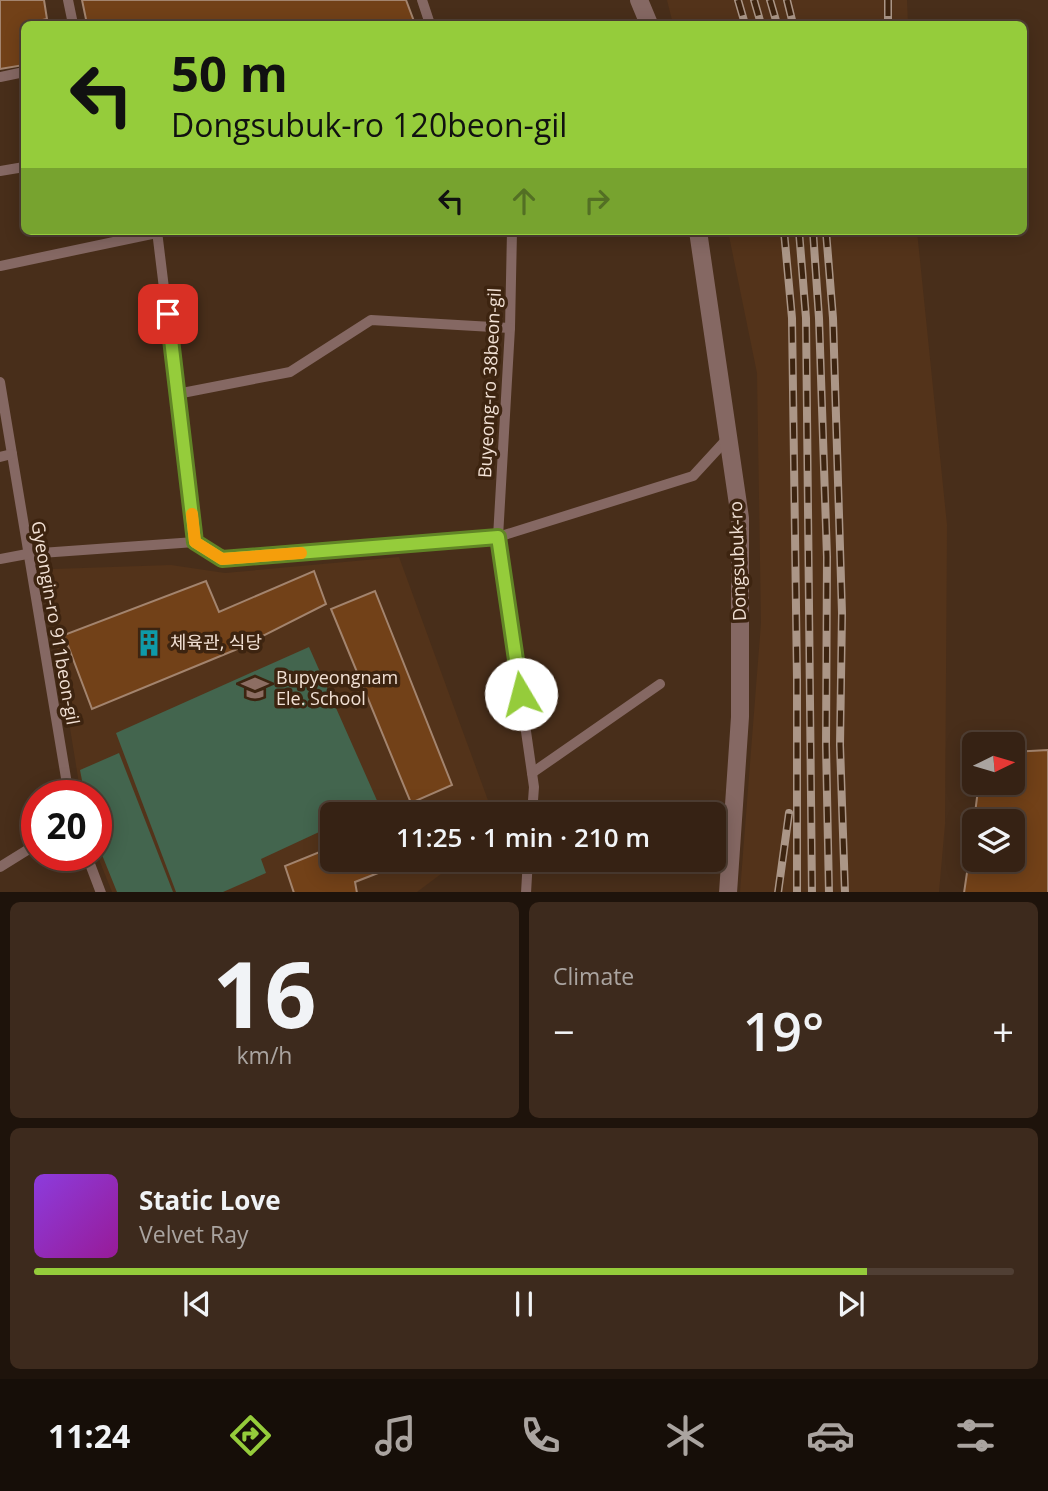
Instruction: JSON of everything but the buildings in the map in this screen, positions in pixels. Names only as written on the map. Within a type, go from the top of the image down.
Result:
[{"type":"street","points":[[639,0],[648,21]]},
{"type":"street","name":"Dongsubuk-ro","points":[[699,235],[740,518],[740,717],[728,892]]},
{"type":"lane","points":[[68,0],[72,21]]},
{"type":"lane","points":[[422,0],[428,21]]},
{"type":"lane","points":[[0,77],[21,73]]},
{"type":"lane","points":[[0,172],[21,168]]},
{"type":"lane","points":[[0,265],[146,235]]},
{"type":"lane","points":[[161,235],[195,542]]},
{"type":"lane","name":"Buyeong-ro 38beon-gil","points":[[512,235],[510,328],[498,537],[534,787],[533,802]]},
{"type":"lane","points":[[177,394],[290,372],[371,320],[510,328]]},
{"type":"lane","name":"Gyeongin-ro 911beon-gil","points":[[0,382],[66,780]]},
{"type":"lane","points":[[0,559],[27,554],[195,542],[222,559],[498,537],[693,476],[727,439]]},
{"type":"lane","points":[[0,457],[12,454]]},
{"type":"lane","points":[[532,773],[660,684]]},
{"type":"lane","points":[[0,867],[21,854]]},
{"type":"lane","points":[[92,871],[101,892]]},
{"type":"lane","points":[[526,892],[527,872]]},
{"type":"shaded area","points":[[667,0],[907,0],[908,21],[672,21]]},
{"type":"shaded area","points":[[729,235],[917,235],[947,525],[945,824],[939,892],[740,892],[761,623],[757,373]]},
{"type":"shaded area","name":"Bupyeongnam Ele. School","points":[[399,557],[489,802],[320,802],[320,872],[444,872],[417,892],[112,892],[104,871],[112,871],[112,780],[78,780],[46,580],[53,569],[171,565],[225,573]]},
{"type":"green space","points":[[309,647],[378,802],[320,802],[320,832],[261,859],[266,873],[223,892],[176,892],[116,733]]},
{"type":"green space","points":[[119,753],[173,892],[117,892],[109,871],[112,871],[112,780],[82,780],[80,770]]},
{"type":"railway","points":[[738,0],[744,21]]},
{"type":"railway","points":[[754,0],[760,21]]},
{"type":"railway","points":[[770,0],[776,21]]},
{"type":"railway","points":[[787,0],[792,21]]},
{"type":"railway","points":[[888,0],[888,21]]},
{"type":"railway","points":[[784,235],[792,318],[797,892]]},
{"type":"railway","points":[[799,235],[806,318],[812,892]]},
{"type":"railway","points":[[813,235],[819,318],[827,557],[826,745],[829,892]]},
{"type":"railway","points":[[826,235],[833,318],[842,613],[840,745],[845,892]]},
{"type":"railway","points":[[778,892],[789,813]]},
{"type":"slow traffic","points":[[192,514],[195,542],[222,559],[301,553]]},
{"type":"place","name":"체육관, 식당","points":[[149,643]]},
{"type":"place","name":"Bupyeongnam Ele. School","points":[[255,688]]},
{"type":"route","points":[[168,314],[195,542],[222,559],[498,537],[521,694]]}]
